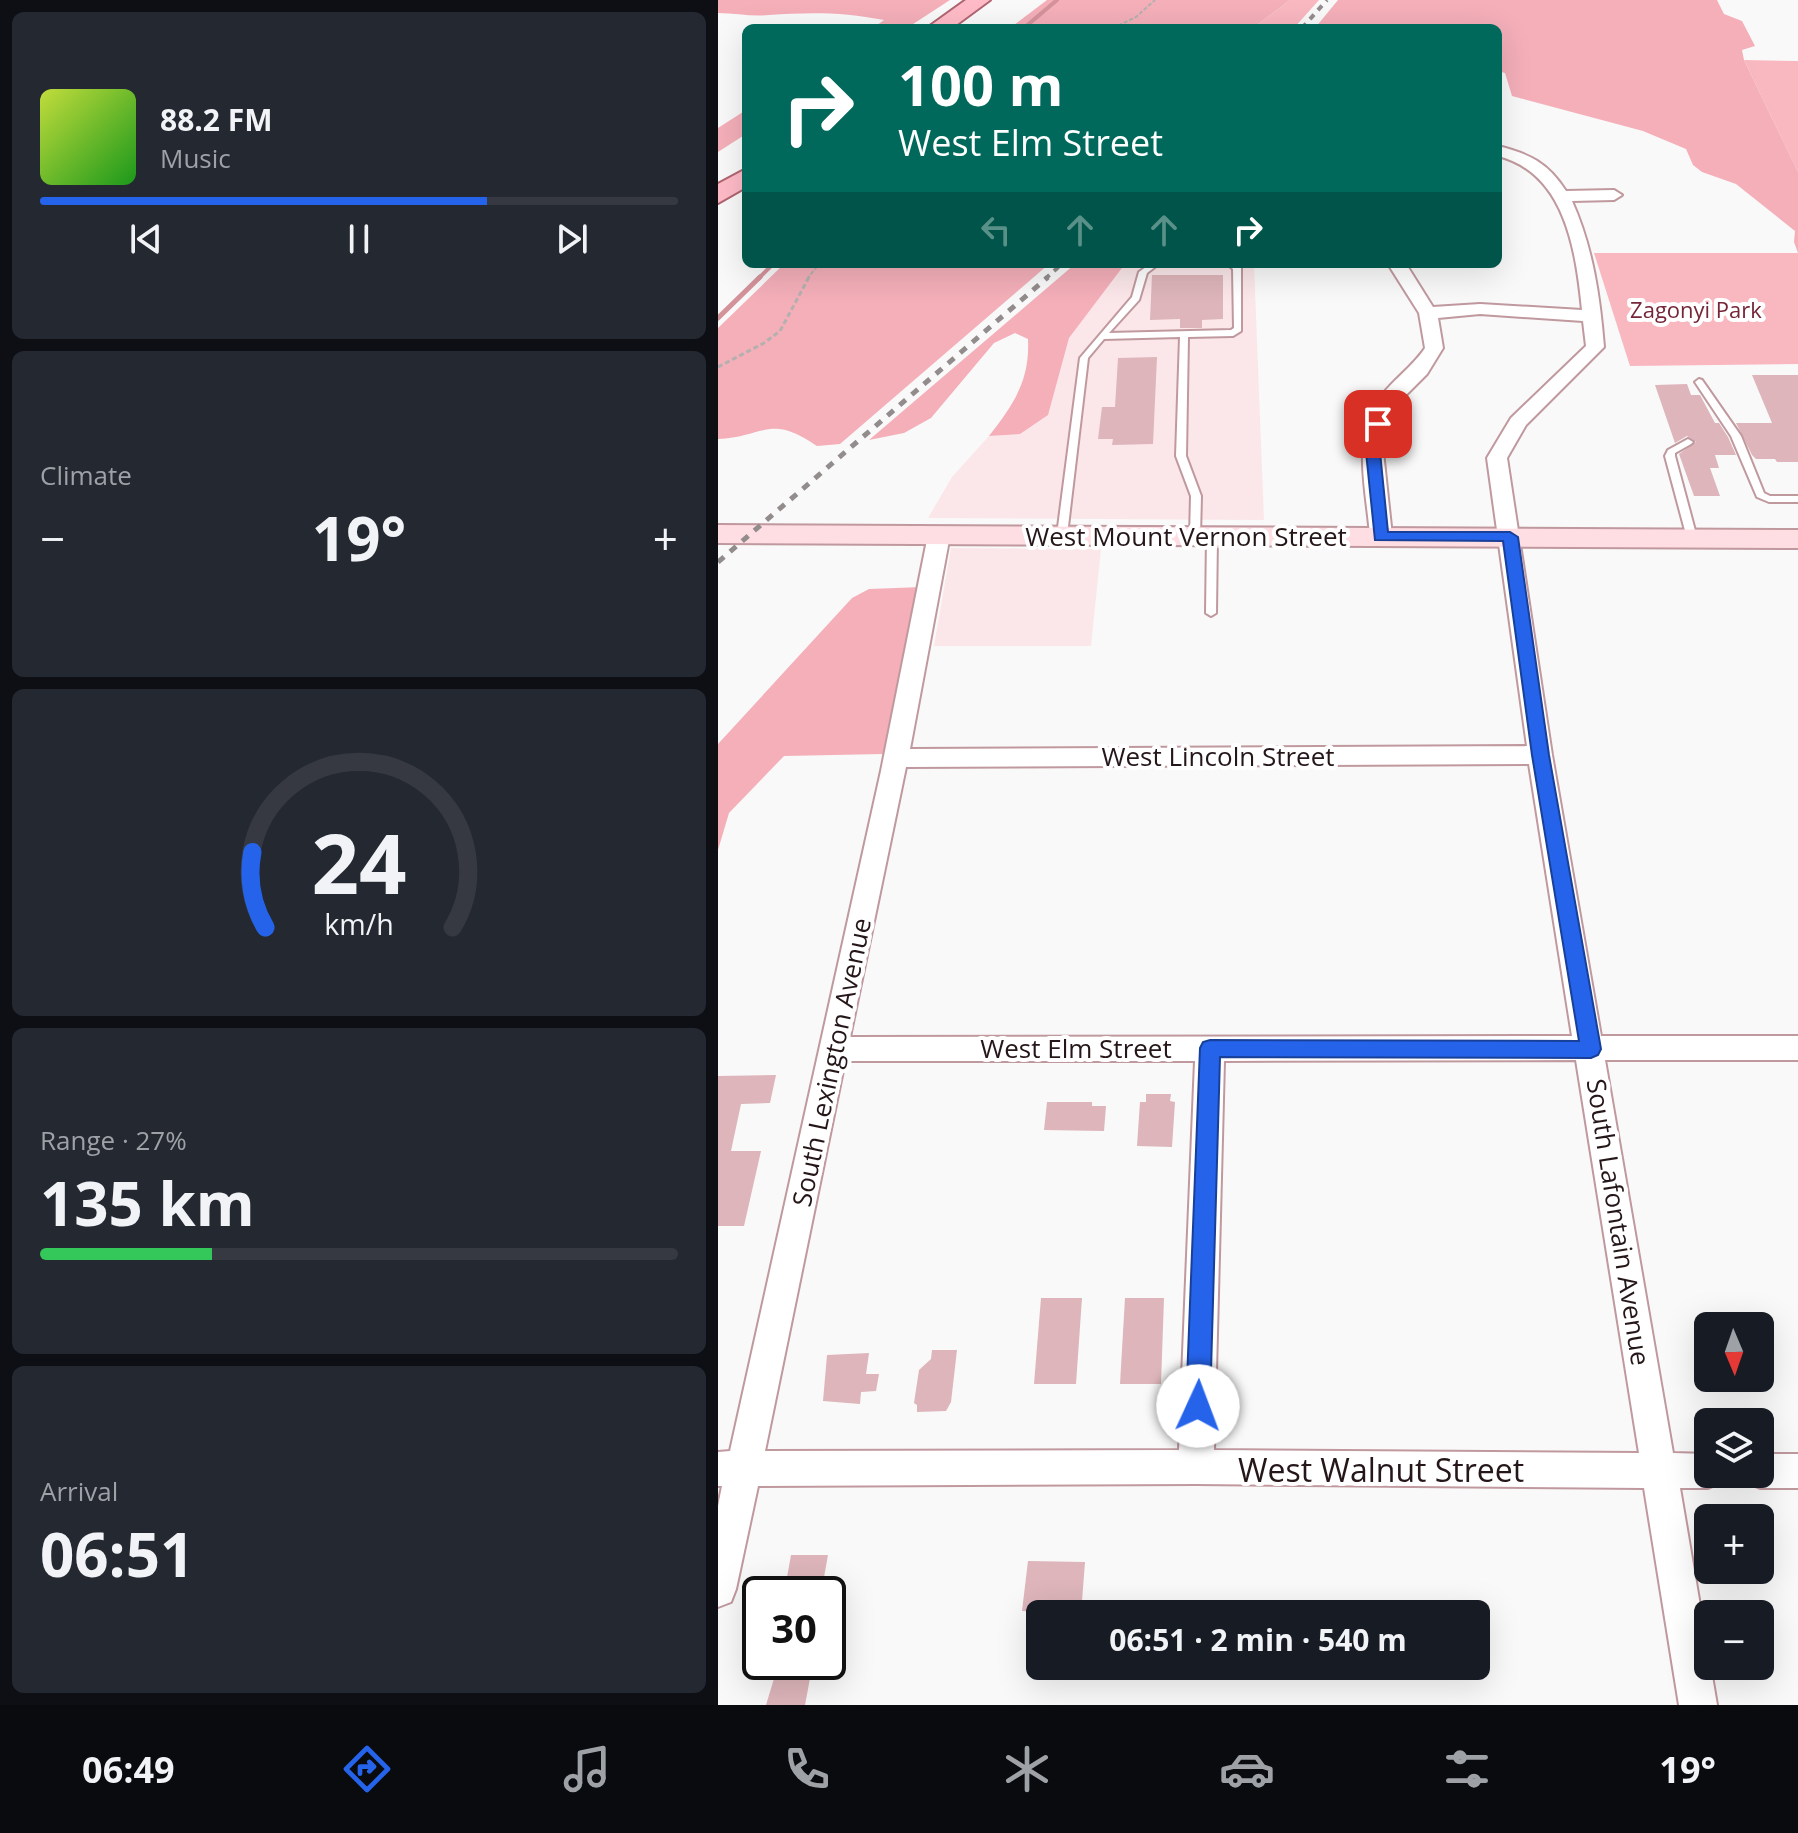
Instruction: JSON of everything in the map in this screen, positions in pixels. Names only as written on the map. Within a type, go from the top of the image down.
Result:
[{"type":"main road","points":[[944,24],[980,0]]},
{"type":"main road","points":[[970,24],[1005,0]]},
{"type":"main road","points":[[718,175],[742,159]]},
{"type":"main road","points":[[718,195],[742,179]]},
{"type":"street","name":"South Lafontain Avenue","points":[[1502,152],[1534,163],[1564,196],[1582,258],[1593,316],[1595,347],[1518,422],[1497,458],[1540,755],[1698,1705]]},
{"type":"street","points":[[1564,196],[1614,195]]},
{"type":"street","points":[[1381,536],[1372,442],[1384,406],[1420,370],[1434,348],[1428,313],[1400,268]]},
{"type":"street","points":[[1428,313],[1480,309],[1593,316]]},
{"type":"street","name":"West Mount Vernon Street","points":[[718,534],[1798,539]]},
{"type":"street","name":"South Lexington Avenue","points":[[718,1589],[730,1469],[835,1049],[939,535]]},
{"type":"street","name":"West Lincoln Street","points":[[896,758],[1540,755]]},
{"type":"street","points":[[1196,1467],[1210,1048]]},
{"type":"street","name":"West Elm Street","points":[[835,1049],[1798,1048]]},
{"type":"street","name":"West Walnut Street","points":[[730,1469],[1196,1467],[1694,1471]]},
{"type":"street","points":[[1774,1471],[1798,1471]]},
{"type":"lane","points":[[1062,535],[1084,358],[1136,298],[1143,272],[1149,268]]},
{"type":"lane","points":[[1102,336],[1226,335],[1238,329],[1237,268]]},
{"type":"lane","points":[[1184,336],[1181,456],[1196,496],[1204,536],[1211,613]]},
{"type":"lane","points":[[1699,382],[1736,436],[1760,495],[1769,499],[1798,499]]},
{"type":"lane","points":[[1688,442],[1671,452],[1670,456],[1692,538]]},
{"type":"path","points":[[1121,24],[1136,17],[1155,0]]},
{"type":"path","points":[[718,367],[773,336],[785,325],[800,288],[816,268]]},
{"type":"shaded area","points":[[718,0],[950,0],[913,24],[878,24],[884,20],[826,13],[757,16],[718,13]]},
{"type":"shaded area","points":[[1047,0],[1290,0],[1258,24],[1015,24]]},
{"type":"shaded area","points":[[1338,0],[1717,0],[1724,14],[1742,21],[1755,46],[1742,50],[1744,60],[1798,172],[1798,253],[1794,242],[1795,231],[1736,184],[1702,172],[1693,165],[1686,149],[1643,131],[1512,96],[1505,73],[1502,72],[1502,24],[1318,24]]},
{"type":"shaded area","points":[[742,113],[742,137],[718,152],[718,128]]},
{"type":"shaded area","points":[[780,268],[1044,268],[840,444],[817,446],[801,436],[777,429],[718,439],[718,328]]},
{"type":"shaded area","points":[[1070,268],[1122,268],[1069,338],[1048,415],[1020,434],[989,436],[1013,402],[1023,379],[1028,339],[1015,333],[994,343],[931,418],[904,433],[869,440]]},
{"type":"shaded area","points":[[1122,268],[1254,268],[1264,520],[928,518],[952,477],[989,436],[1020,434],[1060,364],[1069,338]]},
{"type":"shaded area","points":[[951,548],[1101,549],[1091,646],[934,646]]},
{"type":"shaded area","points":[[922,587],[883,754],[784,756],[729,813],[718,850],[718,744],[852,598],[869,589]]},
{"type":"green space","points":[[1290,0],[1319,0],[1298,24],[1258,24]]},
{"type":"green space","points":[[1744,60],[1798,61],[1798,172]]},
{"type":"green space","name":"Zagonyi Park","points":[[1594,253],[1798,253],[1798,364],[1630,366]]},
{"type":"building","points":[[1152,275],[1223,275],[1223,319],[1202,320],[1202,328],[1180,328],[1180,319],[1150,320]]},
{"type":"building","points":[[1157,357],[1153,444],[1112,445],[1113,439],[1098,439],[1102,407],[1115,407],[1118,358]]},
{"type":"building","points":[[1752,375],[1798,375],[1798,462],[1756,459],[1752,455],[1736,423],[1772,423]]},
{"type":"building","points":[[1687,384],[1691,395],[1700,395],[1715,423],[1719,423],[1728,437],[1736,455],[1715,455],[1719,468],[1710,468],[1720,496],[1694,496],[1679,454],[1696,442],[1687,436],[1675,443],[1655,385]]},
{"type":"building","points":[[776,1075],[770,1103],[741,1104],[731,1151],[761,1151],[744,1226],[718,1226],[718,1076]]},
{"type":"building","points":[[1146,1094],[1171,1094],[1170,1101],[1175,1102],[1172,1147],[1137,1146],[1140,1102],[1146,1102]]},
{"type":"building","points":[[1047,1102],[1092,1102],[1092,1106],[1106,1106],[1104,1131],[1044,1130]]},
{"type":"building","points":[[1041,1298],[1082,1298],[1076,1384],[1034,1384]]},
{"type":"building","points":[[1125,1298],[1164,1298],[1161,1384],[1120,1384]]},
{"type":"building","points":[[932,1350],[957,1350],[951,1402],[946,1411],[917,1412],[914,1403],[919,1370],[931,1359]]},
{"type":"building","points":[[869,1353],[866,1374],[879,1374],[876,1391],[861,1392],[860,1404],[823,1401],[827,1355]]},
{"type":"building","points":[[791,1555],[828,1555],[824,1576],[787,1576]]},
{"type":"building","points":[[1028,1561],[1085,1562],[1082,1600],[1026,1600],[1026,1611],[1022,1611]]},
{"type":"building","points":[[774,1680],[810,1680],[805,1705],[766,1705]]},
{"type":"waterway","points":[[1029,24],[1057,0]]},
{"type":"waterway","points":[[760,277],[769,268]]},
{"type":"waterway","points":[[718,318],[760,277]]},
{"type":"railway","points":[[1306,24],[1327,0]]},
{"type":"railway","points":[[1045,279],[1057,268]]},
{"type":"railway","points":[[718,562],[1048,277]]},
{"type":"route","points":[[1198,1406],[1210,1048],[1591,1049],[1540,755],[1510,537],[1381,536],[1372,442],[1378,424]]}]
